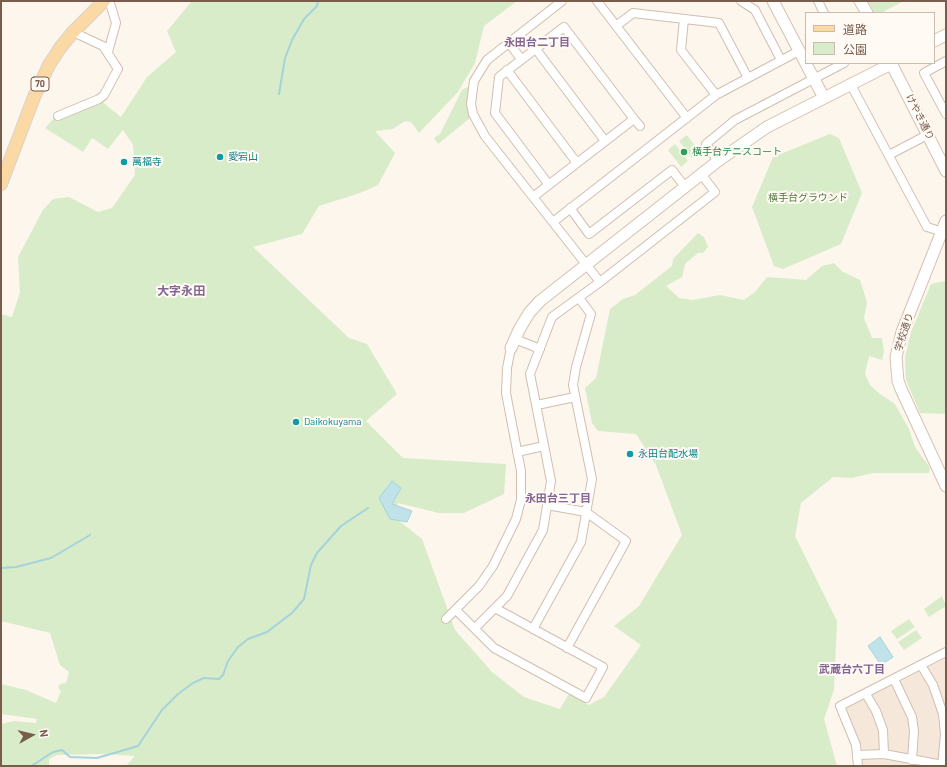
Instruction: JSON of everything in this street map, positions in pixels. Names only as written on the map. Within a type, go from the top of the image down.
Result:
[{"type":"main road","name":"70","points":[[1,184],[34,97],[49,65],[73,32],[104,1]]},
{"type":"street","points":[[108,1],[116,23],[108,52]]},
{"type":"street","points":[[562,1],[487,60],[479,71],[473,87],[471,104],[473,114],[485,136],[600,282]]},
{"type":"street","points":[[598,1],[687,118]]},
{"type":"street","points":[[741,1],[755,10],[781,60]]},
{"type":"street","points":[[773,1],[805,62]]},
{"type":"street","points":[[818,1],[824,12]]},
{"type":"street","points":[[860,1],[866,12]]},
{"type":"street","points":[[616,26],[633,13],[719,23],[748,78]]},
{"type":"street","points":[[684,19],[681,50],[716,95]]},
{"type":"street","points":[[549,184],[494,113],[499,77],[564,27],[640,126]]},
{"type":"street","points":[[58,116],[99,99],[104,95],[118,69],[103,46],[73,32]]},
{"type":"street","points":[[935,40],[946,35]]},
{"type":"street","points":[[509,43],[521,59]]},
{"type":"street","points":[[535,48],[605,140]]},
{"type":"street","points":[[553,222],[716,95],[799,51]]},
{"type":"street","points":[[946,61],[924,73],[946,113]]},
{"type":"street","points":[[806,64],[824,98]]},
{"type":"street","points":[[718,160],[706,144],[735,120],[842,64]]},
{"type":"street","points":[[446,619],[479,586],[492,566],[516,519],[521,500],[522,485],[506,392],[507,368],[513,344],[529,313],[540,301],[718,160],[767,127],[890,64]]},
{"type":"street","name":"けやき通り","points":[[893,64],[946,172]]},
{"type":"street","points":[[507,70],[576,163]]},
{"type":"street","points":[[852,84],[927,227],[943,232]]},
{"type":"street","points":[[533,197],[634,119]]},
{"type":"street","points":[[889,155],[928,134]]},
{"type":"street","points":[[570,208],[589,234],[672,170],[685,187]]},
{"type":"street","points":[[475,628],[507,596],[543,530],[551,481],[530,374],[552,317],[600,282],[715,192],[701,174]]},
{"type":"street","name":"学校通り","points":[[946,222],[902,332],[896,357],[896,368],[901,389],[946,486]]},
{"type":"street","points":[[533,629],[581,542],[592,479],[572,385],[591,314],[579,298]]},
{"type":"street","points":[[513,344],[540,349]]},
{"type":"street","points":[[537,405],[575,397]]},
{"type":"street","points":[[517,452],[544,446]]},
{"type":"street","points":[[547,505],[586,512],[626,541],[568,648]]},
{"type":"street","points":[[456,610],[494,648],[586,698],[603,667],[495,608]]},
{"type":"street","points":[[858,766],[858,756],[852,732],[840,706],[946,652]]},
{"type":"street","points":[[858,756],[884,754],[942,766],[945,734],[944,714],[939,699],[921,665]]},
{"type":"street","points":[[894,679],[910,712],[913,722],[914,731],[912,760]]},
{"type":"street","points":[[866,694],[876,712],[883,730],[884,754]]},
{"type":"shaded area","points":[[946,652],[946,733],[942,766],[855,766],[856,745],[840,706]]},
{"type":"green space","points":[[192,1],[517,1],[484,26],[475,63],[458,92],[419,133],[411,122],[405,121],[393,129],[375,131],[395,153],[378,185],[360,193],[319,206],[302,234],[253,247],[349,338],[367,344],[397,394],[366,421],[403,458],[506,464],[504,494],[464,513],[439,513],[398,503],[393,516],[422,539],[455,630],[492,672],[524,697],[560,709],[569,694],[589,705],[604,697],[641,645],[614,626],[639,606],[682,535],[656,465],[636,434],[598,431],[592,423],[585,388],[596,378],[610,309],[623,299],[635,295],[672,266],[673,259],[698,233],[704,237],[708,247],[703,253],[698,253],[685,264],[682,277],[666,286],[679,298],[693,300],[720,295],[744,300],[755,292],[767,277],[806,280],[822,266],[834,263],[843,272],[860,280],[867,302],[864,318],[872,338],[882,338],[884,352],[882,360],[869,356],[865,374],[870,385],[895,404],[909,429],[915,447],[930,468],[929,473],[873,473],[852,478],[833,477],[801,503],[795,536],[837,621],[834,690],[824,719],[837,766],[126,766],[135,756],[101,754],[57,755],[49,759],[49,766],[1,766],[1,724],[14,721],[36,723],[37,719],[1,714],[1,684],[26,690],[56,703],[61,691],[58,688],[60,684],[66,683],[69,672],[60,665],[50,633],[1,621],[1,314],[12,317],[20,292],[18,257],[43,210],[53,199],[69,197],[98,212],[112,208],[135,175],[133,145],[123,130],[108,149],[92,138],[83,152],[45,128],[54,118],[59,122],[64,115],[100,100],[121,117],[147,77],[176,52],[167,31]]},
{"type":"green space","points":[[868,1],[904,1],[883,12],[874,12]]},
{"type":"green space","points":[[469,86],[470,118],[438,144],[434,138],[440,134],[462,90]]},
{"type":"green space","name":"横手台グラウンド","points":[[830,134],[839,138],[862,193],[841,244],[783,269],[774,266],[752,207],[773,157]]},
{"type":"green space","points":[[687,135],[700,152],[692,158],[679,141]]},
{"type":"green space","points":[[675,144],[688,161],[681,167],[668,150]]},
{"type":"green space","points":[[946,281],[946,414],[920,413],[906,380],[905,357],[911,332],[931,284]]},
{"type":"green space","points":[[942,596],[946,606],[929,617],[924,609]]},
{"type":"green space","points":[[909,619],[915,627],[897,639],[891,631]]},
{"type":"green space","points":[[916,630],[922,638],[904,650],[898,642]]},
{"type":"water","points":[[392,481],[401,488],[392,504],[412,511],[407,522],[390,519],[379,498]]},
{"type":"water","points":[[880,637],[893,657],[881,665],[868,646]]},
{"type":"waterway","points":[[279,94],[285,58],[292,40],[304,19],[317,6],[318,1]]},
{"type":"waterway","points":[[33,765],[53,752],[62,750],[70,757],[97,758],[138,746],[162,710],[178,694],[193,683],[204,678],[219,679],[223,675],[228,661],[238,647],[248,639],[267,632],[292,613],[304,599],[311,565],[317,553],[341,526],[368,508]]},
{"type":"waterway","points":[[1,568],[16,567],[51,558],[90,535]]},
{"type":"waterway","points":[[10,766],[34,766]]},
{"type":"place","name":"横手台テニスコート","points":[[684,152]]},
{"type":"place","name":"愛宕山","points":[[220,157]]},
{"type":"place","name":"萬福寺","points":[[124,162]]},
{"type":"place","name":"Daikokuyama","points":[[296,422]]},
{"type":"place","name":"永田台配水場","points":[[630,454]]},
{"type":"district","name":"永田台二丁目","points":[[537,42]]},
{"type":"district","name":"大字永田","points":[[181,291]]},
{"type":"district","name":"永田台三丁目","points":[[558,498]]},
{"type":"district","name":"武蔵台六丁目","points":[[852,669]]}]
